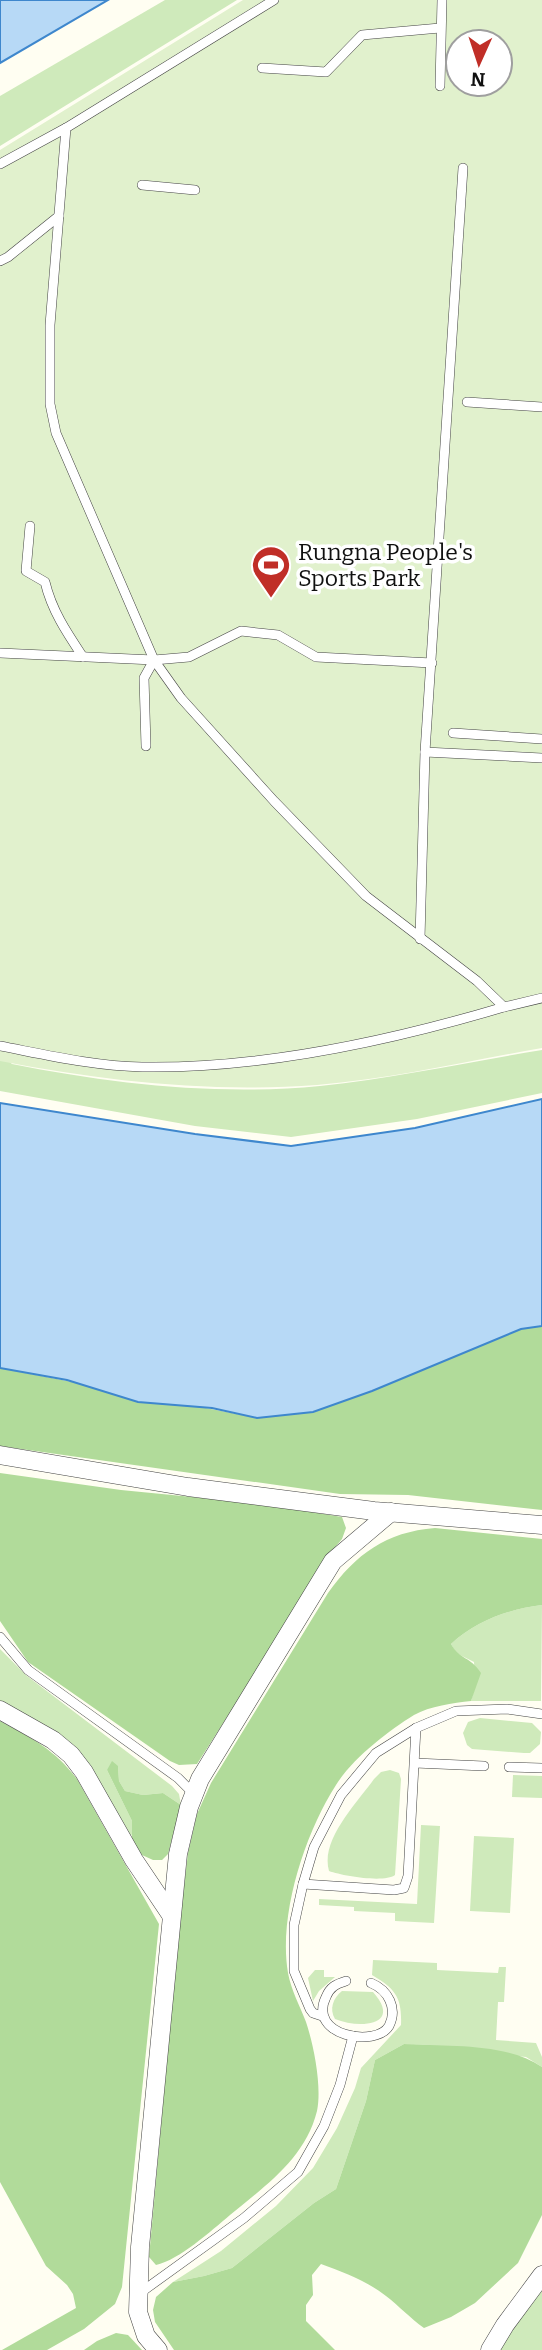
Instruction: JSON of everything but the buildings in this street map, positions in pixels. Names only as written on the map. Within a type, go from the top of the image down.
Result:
[{"type":"street","points":[[0,1455],[188,1486],[391,1512],[542,1525]]},
{"type":"street","points":[[158,2350],[146,2336],[138,2312],[140,2247],[178,1854],[194,1794],[333,1561],[391,1512]]},
{"type":"street","points":[[0,1710],[53,1740],[71,1755],[84,1772],[134,1860],[171,1914]]},
{"type":"street","points":[[490,2350],[505,2325],[542,2276]]},
{"type":"lane","points":[[0,164],[66,128],[274,0]]},
{"type":"lane","points":[[440,86],[442,0]]},
{"type":"lane","points":[[262,68],[326,72],[362,35],[440,28]]},
{"type":"lane","points":[[66,128],[50,325],[50,404],[56,433],[154,660],[181,698],[274,801],[366,896],[477,981],[504,1007]]},
{"type":"lane","points":[[420,939],[425,752],[463,168]]},
{"type":"lane","points":[[142,185],[195,190]]},
{"type":"lane","points":[[0,261],[58,216]]},
{"type":"lane","points":[[467,402],[542,407]]},
{"type":"lane","points":[[30,526],[26,571],[45,582],[49,601],[60,623],[83,657]]},
{"type":"lane","points":[[0,653],[154,660],[189,657],[242,631],[278,635],[316,657],[432,663]]},
{"type":"lane","points":[[146,746],[144,678],[154,660]]},
{"type":"lane","points":[[453,733],[542,739]]},
{"type":"lane","points":[[425,752],[542,758]]},
{"type":"lane","points":[[0,1046],[71,1060],[142,1067],[227,1063],[306,1053],[542,998]]},
{"type":"lane","points":[[0,1637],[29,1670],[178,1778],[194,1794]]},
{"type":"lane","points":[[322,2015],[313,2013],[310,2009],[294,1972],[294,1925],[314,1847],[341,1795],[376,1753],[416,1728],[456,1711],[507,1709],[542,1714]]},
{"type":"lane","points":[[303,1884],[394,1890],[404,1888],[408,1876],[416,1728]]},
{"type":"lane","points":[[415,1763],[484,1766]]},
{"type":"lane","points":[[509,1767],[542,1768]]},
{"type":"lane","points":[[346,1981],[336,1984],[329,1991],[324,2000],[322,2015],[329,2027],[353,2036],[375,2035],[385,2031],[390,2024],[391,2004],[388,1995],[382,1987],[371,1983]]},
{"type":"lane","points":[[138,2294],[244,2218],[298,2172],[324,2126],[340,2085],[353,2036]]},
{"type":"green space","points":[[165,0],[237,0],[0,146],[0,96]]},
{"type":"green space","name":"Rungna People's Sports Park","points":[[243,0],[542,0],[542,1048],[373,1079],[277,1087],[157,1084],[0,1061],[0,150]]},
{"type":"green space","points":[[542,1050],[542,1093],[417,1119],[291,1137],[195,1126],[0,1091],[0,1053],[12,1064],[88,1077],[165,1086],[243,1090],[348,1083]]},
{"type":"green space","points":[[542,1326],[542,1510],[408,1495],[340,1494],[0,1446],[0,1368],[257,1418],[313,1412],[372,1391],[521,1329]]},
{"type":"green space","points":[[0,1473],[121,1490],[263,1504],[342,1517],[346,1528],[342,1539],[320,1565],[296,1609],[197,1764],[179,1765],[170,1761],[28,1662],[0,1621]]},
{"type":"green space","points":[[435,1528],[542,1539],[542,1605],[494,1617],[451,1644],[481,1673],[471,1701],[434,1707],[414,1715],[371,1746],[351,1765],[336,1785],[314,1826],[305,1850],[287,1926],[288,1973],[309,2032],[319,2090],[317,2111],[311,2128],[293,2157],[270,2182],[194,2244],[175,2257],[156,2265],[149,2257],[180,1919],[188,1853],[197,1814],[211,1783],[339,1579],[361,1556],[387,1540],[417,1530]]},
{"type":"green space","points":[[542,1605],[541,1701],[471,1701],[475,1687],[474,1662],[456,1653],[451,1644],[494,1617]]},
{"type":"green space","points":[[0,1649],[27,1676],[172,1786],[179,1794],[181,1805],[163,1793],[143,1795],[125,1791],[119,1781],[118,1766],[107,1770],[132,1821],[131,1837],[92,1768],[69,1741],[0,1701]]},
{"type":"green space","points":[[480,1718],[532,1723],[541,1732],[540,1744],[530,1753],[472,1749],[467,1745],[463,1733],[468,1722]]},
{"type":"green space","points":[[0,1721],[51,1752],[77,1779],[159,1924],[122,2287],[115,2304],[84,2329],[47,2350],[2,2350],[76,2308],[73,2294],[46,2266],[0,2182]]},
{"type":"green space","points":[[112,1761],[118,1766],[119,1781],[125,1791],[143,1795],[163,1793],[181,1805],[168,1854],[162,1860],[153,1860],[142,1855],[132,1840],[132,1821],[107,1770]]},
{"type":"green space","points":[[390,1770],[399,1773],[401,1779],[395,1875],[373,1879],[329,1871],[330,1847],[342,1822],[374,1779],[381,1772]]},
{"type":"green space","points":[[513,1775],[542,1776],[542,1798],[512,1797]]},
{"type":"green space","points":[[421,1825],[440,1826],[434,1923],[395,1921],[395,1913],[354,1911],[354,1907],[319,1905],[319,1899],[417,1904]]},
{"type":"green space","points":[[474,1836],[514,1838],[510,1913],[470,1911]]},
{"type":"green space","points":[[373,1960],[437,1963],[437,1970],[498,1973],[499,1967],[506,1967],[504,2002],[498,2002],[496,2040],[536,2043],[542,2057],[542,2067],[526,2057],[404,2044],[375,2060],[366,2101],[336,2189],[314,2203],[232,2268],[173,2282],[221,2251],[276,2206],[313,2168],[337,2128],[361,2068],[401,2025],[399,2001],[387,1985],[372,1975]]},
{"type":"green space","points":[[315,1970],[324,1970],[324,1977],[335,1977],[319,1991],[313,2001],[308,1978]]},
{"type":"green space","points":[[342,1991],[373,1992],[381,2003],[383,2012],[380,2018],[365,2024],[335,2019],[333,2004]]},
{"type":"green space","points":[[404,2044],[475,2047],[511,2053],[542,2067],[542,2215],[518,2263],[475,2303],[424,2328],[371,2286],[321,2264],[312,2275],[313,2295],[306,2305],[306,2321],[335,2350],[174,2350],[155,2322],[153,2310],[156,2297],[173,2282],[232,2268],[314,2203],[336,2189],[366,2101],[375,2060]]},
{"type":"green space","points":[[542,2289],[542,2350],[499,2350],[512,2328]]},
{"type":"green space","points":[[116,2333],[128,2335],[142,2350],[84,2350],[97,2341]]},
{"type":"water","points":[[0,0],[108,0],[0,63]]},
{"type":"water","points":[[542,1099],[542,1326],[521,1329],[372,1391],[313,1412],[257,1418],[212,1408],[138,1402],[67,1380],[0,1368],[0,1103],[195,1134],[291,1146],[415,1128]]},
{"type":"place","name":"Rungna People's Sports Park","points":[[271,599]]}]
